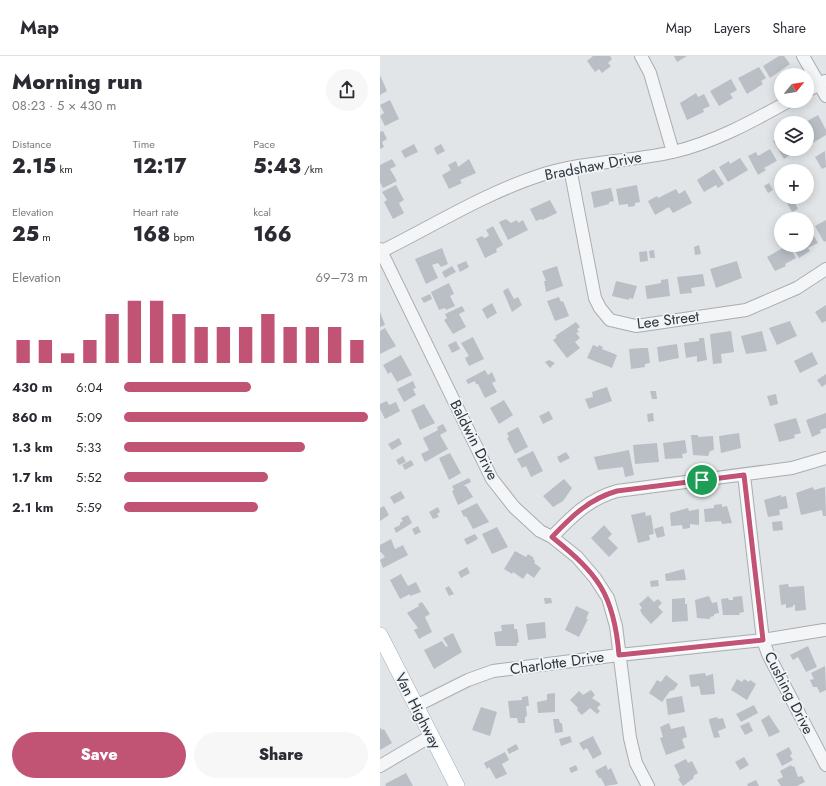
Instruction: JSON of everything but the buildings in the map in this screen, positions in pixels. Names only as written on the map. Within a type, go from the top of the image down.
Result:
[{"type":"main road","name":"Van Highway","points":[[380,635],[457,786]]},
{"type":"street","points":[[641,56],[650,73],[673,152]]},
{"type":"street","points":[[803,56],[823,82],[826,96]]},
{"type":"street","points":[[814,87],[823,82]]},
{"type":"street","name":"Bradshaw Drive","points":[[380,251],[498,192],[542,175],[570,168],[673,152],[721,135],[775,108]]},
{"type":"street","name":"Lee Street","points":[[570,168],[595,298],[600,308],[610,320],[636,326],[746,310],[797,288],[826,269]]},
{"type":"street","name":"Baldwin Drive","points":[[380,251],[492,479],[514,507],[540,531],[552,537],[577,557],[595,578],[608,598],[616,626],[630,738],[636,763],[648,786]]},
{"type":"street","points":[[552,537],[575,512],[602,496],[617,491],[792,468],[826,458]]},
{"type":"street","name":"Cushing Drive","points":[[744,475],[763,640],[768,654],[826,765]]},
{"type":"street","name":"Charlotte Drive","points":[[416,706],[468,680],[493,671],[619,655],[763,640],[824,630]]},
{"type":"street","points":[[380,766],[431,736]]},
{"type":"route","points":[[744,475],[763,640],[619,655],[616,626],[608,598],[595,578],[577,557],[552,537],[575,512],[602,496],[617,491],[702,480],[744,475]]}]
